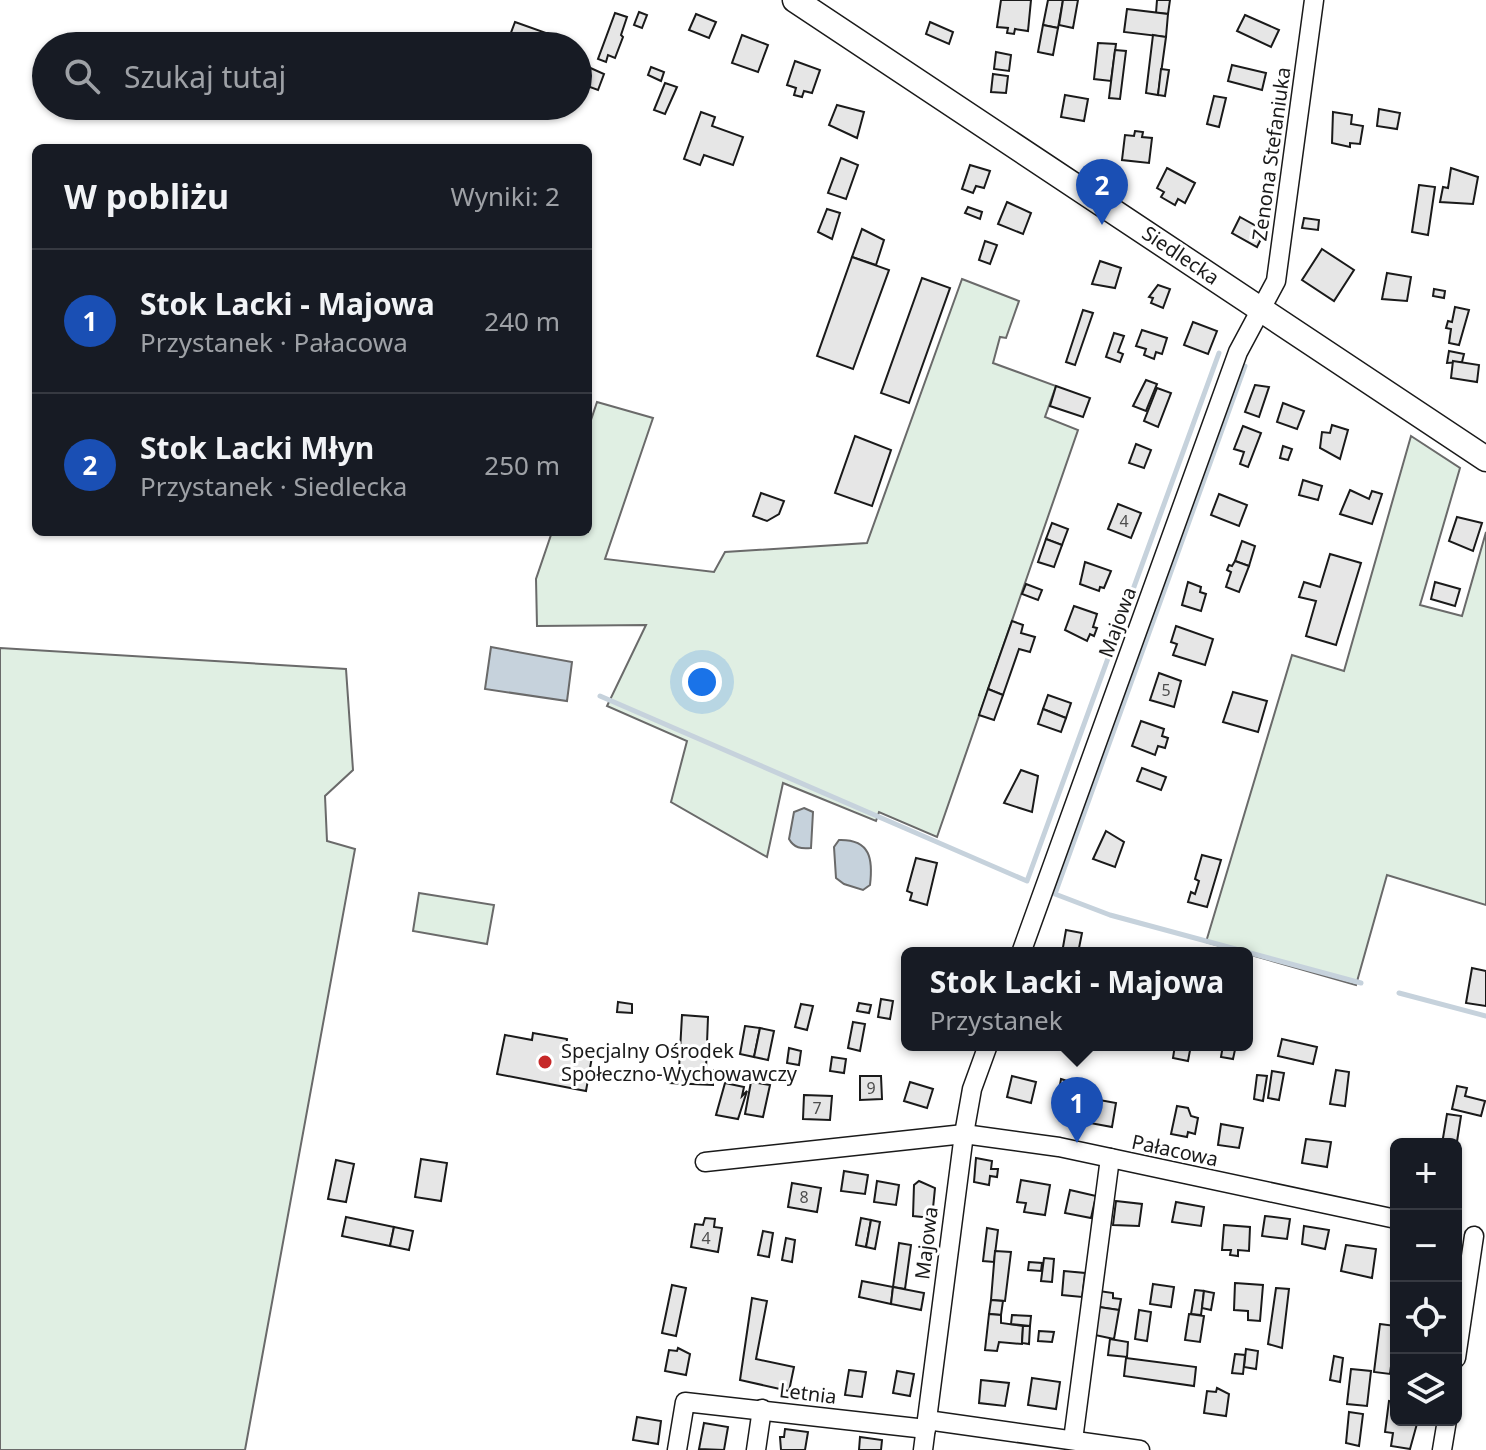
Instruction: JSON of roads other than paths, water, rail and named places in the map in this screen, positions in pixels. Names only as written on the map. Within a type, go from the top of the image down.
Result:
[{"type":"main road","name":"Siedlecka","points":[[795,0],[1486,459]]},
{"type":"street","name":"Zenona Stefaniuka","points":[[1259,309],[1276,281],[1314,0]]},
{"type":"street","name":"Majowa","points":[[1023,947],[1232,366],[1259,309]]},
{"type":"street","name":"Majowa","points":[[923,1450],[964,1134],[972,1089],[986,1051]]},
{"type":"street","name":"Pałacowa","points":[[705,1162],[964,1134],[1110,1158],[1390,1218]]},
{"type":"street","points":[[1073,1440],[1110,1158]]},
{"type":"street","points":[[1457,1354],[1472,1236]]},
{"type":"street","name":"Letnia","points":[[677,1450],[685,1402],[1073,1440],[1140,1450]]},
{"type":"street","points":[[756,1450],[762,1409]]},
{"type":"street","points":[[1442,1450],[1446,1426]]},
{"type":"waterway","points":[[600,696],[1027,881],[1219,353]]},
{"type":"waterway","points":[[1228,947],[1110,915],[1055,894],[1245,366]]},
{"type":"waterway","points":[[1253,954],[1361,983]]},
{"type":"waterway","points":[[1399,993],[1486,1016]]},
{"type":"place","name":"Stok Lacki Młyn","points":[[1102,225]]},
{"type":"place","name":"Specjalny Ośrodek Społeczno-Wychowawczy","points":[[545,1062]]},
{"type":"place","name":"Stok Lacki - Majowa","points":[[1077,1143]]}]
